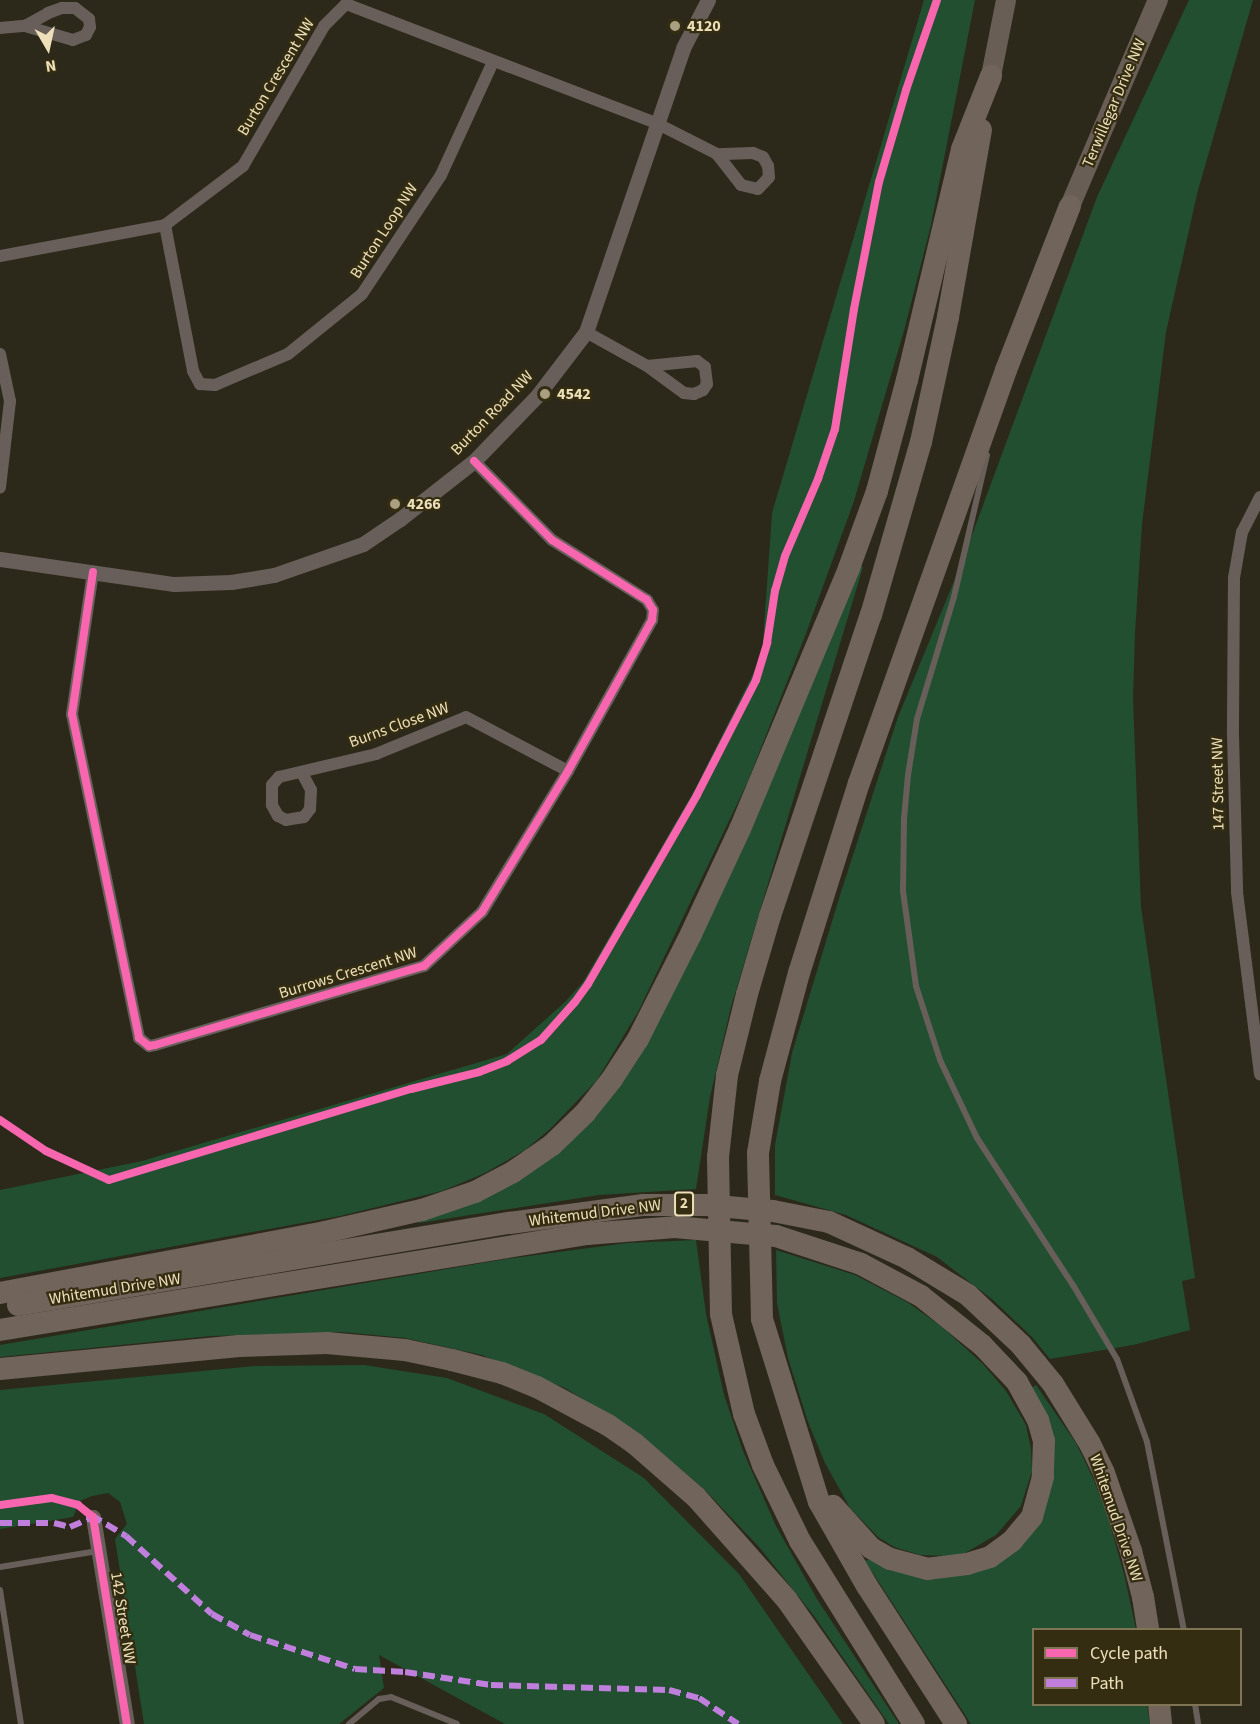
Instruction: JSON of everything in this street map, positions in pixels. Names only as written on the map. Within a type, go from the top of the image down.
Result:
[{"type":"highway","points":[[914,1724],[821,1578],[785,1513],[763,1465],[744,1414],[721,1314],[718,1275],[718,1157],[727,1075],[747,993],[770,916],[871,615],[921,442],[948,317],[991,76]]},
{"type":"highway","points":[[0,1293],[325,1232],[422,1210],[475,1192],[513,1172],[552,1145],[585,1113],[612,1079],[638,1039],[691,934],[740,829],[849,568],[877,491],[907,380],[962,149],[991,76]]},
{"type":"highway","points":[[956,1724],[848,1555],[819,1502],[762,1319],[758,1152],[772,1070],[799,973],[856,794],[1006,370],[1070,206]]},
{"type":"highway","name":"Whitemud Drive NW","points":[[0,1308],[510,1223],[644,1205],[707,1204],[773,1211],[829,1222],[907,1258],[968,1295],[1021,1345],[1053,1384],[1090,1444],[1104,1473],[1131,1551],[1143,1597],[1148,1628]]},
{"type":"highway","points":[[0,1330],[587,1234],[656,1228],[703,1228],[776,1236],[832,1252],[861,1264],[921,1296],[982,1345],[1017,1382],[1038,1420],[1044,1441],[1043,1478],[1032,1517],[1012,1540],[990,1557],[948,1568],[928,1569],[906,1565],[871,1548],[842,1518],[807,1464]]},
{"type":"highway","points":[[0,1369],[239,1346],[327,1343],[405,1350],[502,1373],[537,1387],[608,1425],[634,1443],[696,1497],[787,1600],[874,1724]]},
{"type":"highway","points":[[1159,1706],[1161,1724]]},
{"type":"main road","points":[[991,76],[1006,0]]},
{"type":"main road","name":"Terwillegar Drive NW","points":[[1070,206],[1158,0]]},
{"type":"street","name":"Burton Road NW","points":[[0,559],[174,584],[231,582],[274,575],[319,561],[363,543],[400,519],[474,460],[537,396],[586,332],[683,48],[708,0]]},
{"type":"street","name":"Burton Crescent NW","points":[[0,256],[165,225],[243,166],[324,26],[346,4],[656,123]]},
{"type":"street","points":[[0,28],[25,26],[73,40],[86,35],[90,27],[89,19],[75,8],[55,11],[25,26]]},
{"type":"street","name":"Burton Loop NW","points":[[165,225],[193,371],[200,384],[215,385],[288,354],[362,294],[441,175],[493,62]]},
{"type":"street","points":[[656,123],[717,154]]},
{"type":"street","points":[[586,332],[647,366]]},
{"type":"street","points":[[0,354],[10,401],[0,487]]},
{"type":"street","name":"Burrows Crescent NW","points":[[93,572],[72,714],[139,1038],[148,1046],[424,966],[482,912],[568,771],[652,620],[652,610],[647,600],[552,540],[474,460]]},
{"type":"street","name":"147 Street NW","points":[[1260,497],[1242,532],[1236,562],[1233,701],[1238,892],[1260,1075]]},
{"type":"street","name":"Burns Close NW","points":[[302,773],[376,754],[466,717],[568,771]]},
{"type":"street","name":"142 Street NW","points":[[93,1516],[127,1724]]},
{"type":"lane","points":[[990,438],[1006,370]]},
{"type":"lane","points":[[988,450],[954,597],[917,719],[908,775],[904,819],[903,891],[915,976],[926,1022],[961,1108],[997,1171],[1073,1285],[1117,1359],[1147,1442],[1184,1628]]},
{"type":"lane","points":[[0,1567],[99,1551]]},
{"type":"lane","points":[[0,1590],[21,1724]]},
{"type":"lane","points":[[350,1724],[379,1699],[391,1697],[457,1724]]},
{"type":"lane","points":[[1195,1706],[1198,1724]]},
{"type":"green space","points":[[924,0],[975,0],[931,225],[905,327],[854,501],[805,636],[748,781],[638,1012],[597,1080],[550,1129],[525,1150],[485,1173],[442,1191],[340,1216],[0,1278],[0,1190],[142,1161],[507,1054],[565,1002],[583,982],[694,791],[762,656],[772,513]]},
{"type":"green space","points":[[1189,0],[1253,0],[1198,190],[1166,332],[1142,524],[1135,633],[1133,699],[1141,907],[1195,1278],[1182,1281],[1190,1330],[1133,1345],[1050,1359],[1032,1337],[993,1300],[937,1257],[846,1215],[775,1195],[775,1145],[792,1053],[898,717],[962,562],[1097,197]]},
{"type":"green space","points":[[858,565],[863,567],[731,1007],[710,1097],[696,1189],[599,1195],[419,1223],[418,1220],[604,1103]]},
{"type":"green space","points":[[696,1240],[706,1314],[724,1395],[743,1451],[776,1526],[817,1599],[899,1724],[889,1724],[814,1616],[760,1548],[705,1490],[637,1432],[565,1388],[482,1355],[405,1338],[343,1332],[211,1336],[0,1357],[0,1345],[506,1259],[627,1243]]},
{"type":"green space","points":[[776,1250],[855,1275],[907,1302],[941,1326],[983,1364],[1006,1391],[1026,1425],[1031,1449],[1032,1471],[1021,1506],[996,1535],[965,1553],[950,1556],[920,1555],[894,1547],[878,1537],[850,1508],[825,1463],[808,1422],[788,1358],[777,1303]]},
{"type":"green space","points":[[364,1365],[447,1378],[544,1414],[644,1478],[739,1574],[843,1724],[505,1724],[379,1655],[384,1688],[339,1724],[144,1724],[115,1539],[127,1524],[120,1502],[108,1493],[92,1496],[80,1501],[73,1517],[0,1529],[0,1390],[255,1366]]},
{"type":"green space","points":[[1036,1385],[1076,1443],[1093,1478],[1107,1514],[1136,1628],[1032,1628],[1032,1706],[1147,1706],[1150,1724],[971,1724],[865,1561],[872,1558],[944,1577],[1043,1510],[1031,1388]]},
{"type":"marked path","points":[[91,1515],[126,1536],[212,1614],[250,1635],[355,1669],[405,1672],[491,1685],[669,1690],[699,1698],[738,1724]]},
{"type":"marked path","points":[[0,1523],[54,1523],[70,1527],[93,1517]]},
{"type":"cycle path","points":[[0,1120],[46,1151],[109,1180],[411,1089],[479,1072],[507,1061],[541,1040],[575,1002],[588,984],[697,795],[756,680],[767,643],[775,591],[785,556],[818,479],[835,429],[854,309],[879,182],[906,90],[937,0]]},
{"type":"cycle path","points":[[93,572],[72,714],[139,1038],[149,1046],[424,966],[482,912],[568,771],[652,620],[653,610],[647,600],[552,540],[474,461]]},
{"type":"cycle path","points":[[0,1505],[52,1498],[78,1505],[93,1517],[127,1724]]},
{"type":"place","name":"4120","points":[[675,26]]},
{"type":"place","name":"4542","points":[[545,394]]},
{"type":"place","name":"4266","points":[[395,504]]}]
